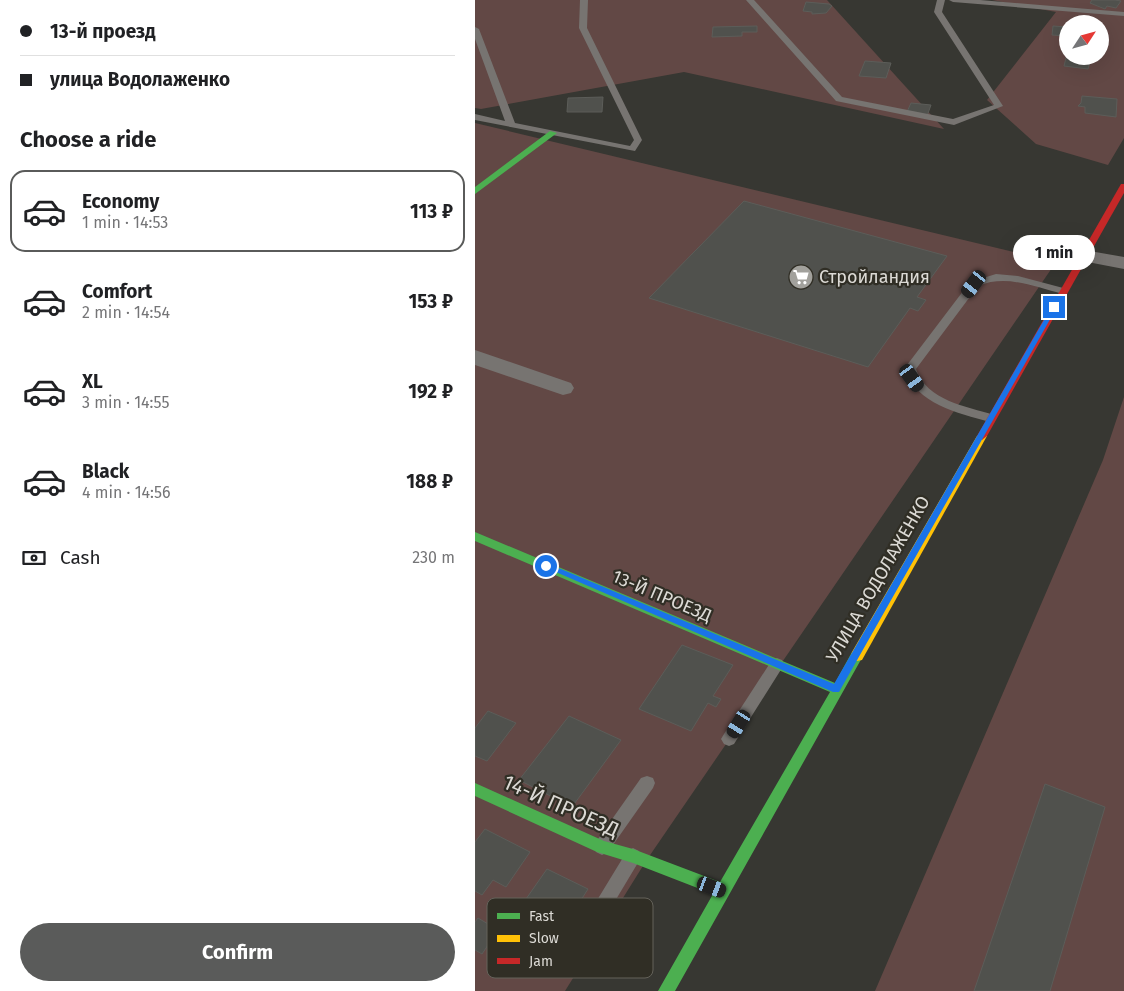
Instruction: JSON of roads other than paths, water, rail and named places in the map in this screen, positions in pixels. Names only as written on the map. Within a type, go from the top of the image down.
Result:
[{"type":"main road","points":[[475,191],[553,134]]},
{"type":"main road","name":"УЛИЦА ВОДОЛАЖЕНКО","points":[[666,991],[990,418],[1124,186]]},
{"type":"main road","name":"13-Й ПРОЕЗД","points":[[475,536],[836,689]]},
{"type":"main road","name":"14-Й ПРОЕЗД","points":[[475,788],[603,847],[633,856],[723,891]]},
{"type":"street","points":[[1084,256],[1124,263]]},
{"type":"street","points":[[475,357],[563,388]]},
{"type":"lane","points":[[475,117],[632,149],[638,140],[583,28],[584,0]]},
{"type":"lane","points":[[750,0],[839,99],[954,122],[999,106],[938,12],[941,0]]},
{"type":"lane","points":[[953,0],[1124,14]]},
{"type":"lane","points":[[1052,9],[1061,0]]},
{"type":"lane","points":[[475,29],[511,125]]},
{"type":"lane","points":[[990,418],[928,395],[912,378],[911,368],[974,284],[983,279],[1007,277],[1063,291]]},
{"type":"lane","points":[[729,740],[777,664]]},
{"type":"lane","points":[[603,847],[647,783]]},
{"type":"lane","points":[[607,898],[633,856]]},
{"type":"place","name":"Стройландия","points":[[801,277]]}]
